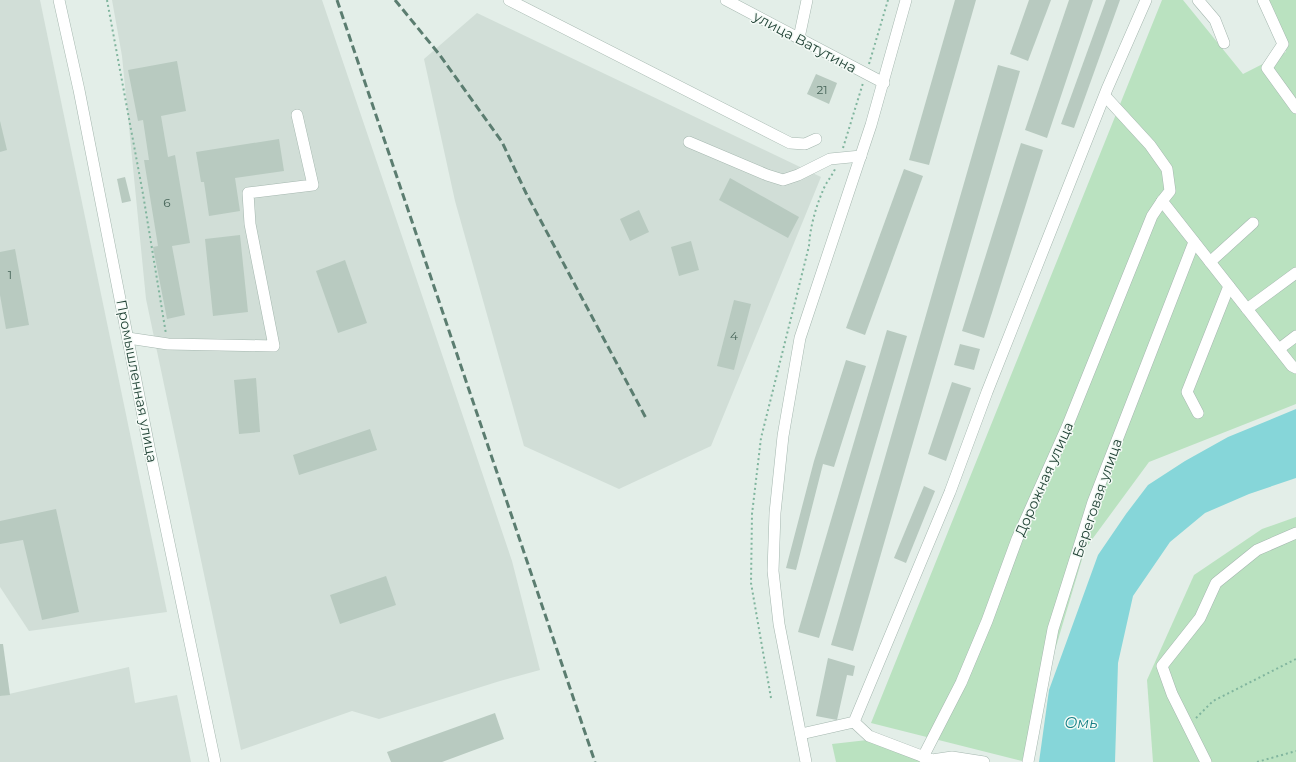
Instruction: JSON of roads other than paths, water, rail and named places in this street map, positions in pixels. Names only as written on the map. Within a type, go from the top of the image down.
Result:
[{"type":"street","name":"Промышленная улица","points":[[59,0],[79,90],[215,762]]},
{"type":"street","points":[[509,0],[790,143],[805,144],[816,139]]},
{"type":"street","name":"улица Ватутина","points":[[726,0],[884,83]]},
{"type":"street","points":[[799,38],[807,0]]},
{"type":"street","points":[[806,762],[779,624],[773,571],[775,513],[782,444],[800,338],[884,83],[906,0]]},
{"type":"street","points":[[854,722],[950,492],[987,392],[1105,96],[1146,0]]},
{"type":"street","points":[[1198,0],[1215,20],[1224,43]]},
{"type":"street","points":[[1263,0],[1283,44],[1267,68],[1296,108]]},
{"type":"street","name":"Дорожная улица","points":[[930,760],[987,621],[1017,539],[1067,426],[1152,216],[1170,191],[1167,169],[1150,145],[1105,96]]},
{"type":"street","points":[[128,338],[168,344],[274,346],[250,224],[248,193],[313,185],[297,115]]},
{"type":"street","points":[[689,142],[767,175],[783,180],[798,175],[830,159],[860,156]]},
{"type":"street","points":[[1162,201],[1292,366],[1296,368]]},
{"type":"street","points":[[1210,262],[1253,223]]},
{"type":"street","name":"Береговая улица","points":[[1028,762],[1053,629],[1093,502],[1194,242]]},
{"type":"street","points":[[1247,309],[1296,272]]},
{"type":"street","points":[[1198,413],[1187,392],[1229,286]]},
{"type":"street","points":[[1279,349],[1296,336]]},
{"type":"street","points":[[1206,762],[1172,694],[1162,666],[1200,618],[1216,583],[1257,550],[1296,533]]},
{"type":"street","points":[[801,734],[854,722]]},
{"type":"street","points":[[854,722],[869,736],[930,760],[952,757],[984,762]]},
{"type":"water","name":"Омь","points":[[1296,409],[1296,478],[1249,494],[1205,513],[1170,542],[1133,596],[1118,663],[1115,762],[1039,762],[1049,690],[1098,555],[1126,514],[1148,485],[1185,461],[1228,437]]},
{"type":"railway","points":[[337,0],[595,762]]},
{"type":"railway","points":[[395,0],[439,54],[502,142],[526,193],[647,420]]}]
